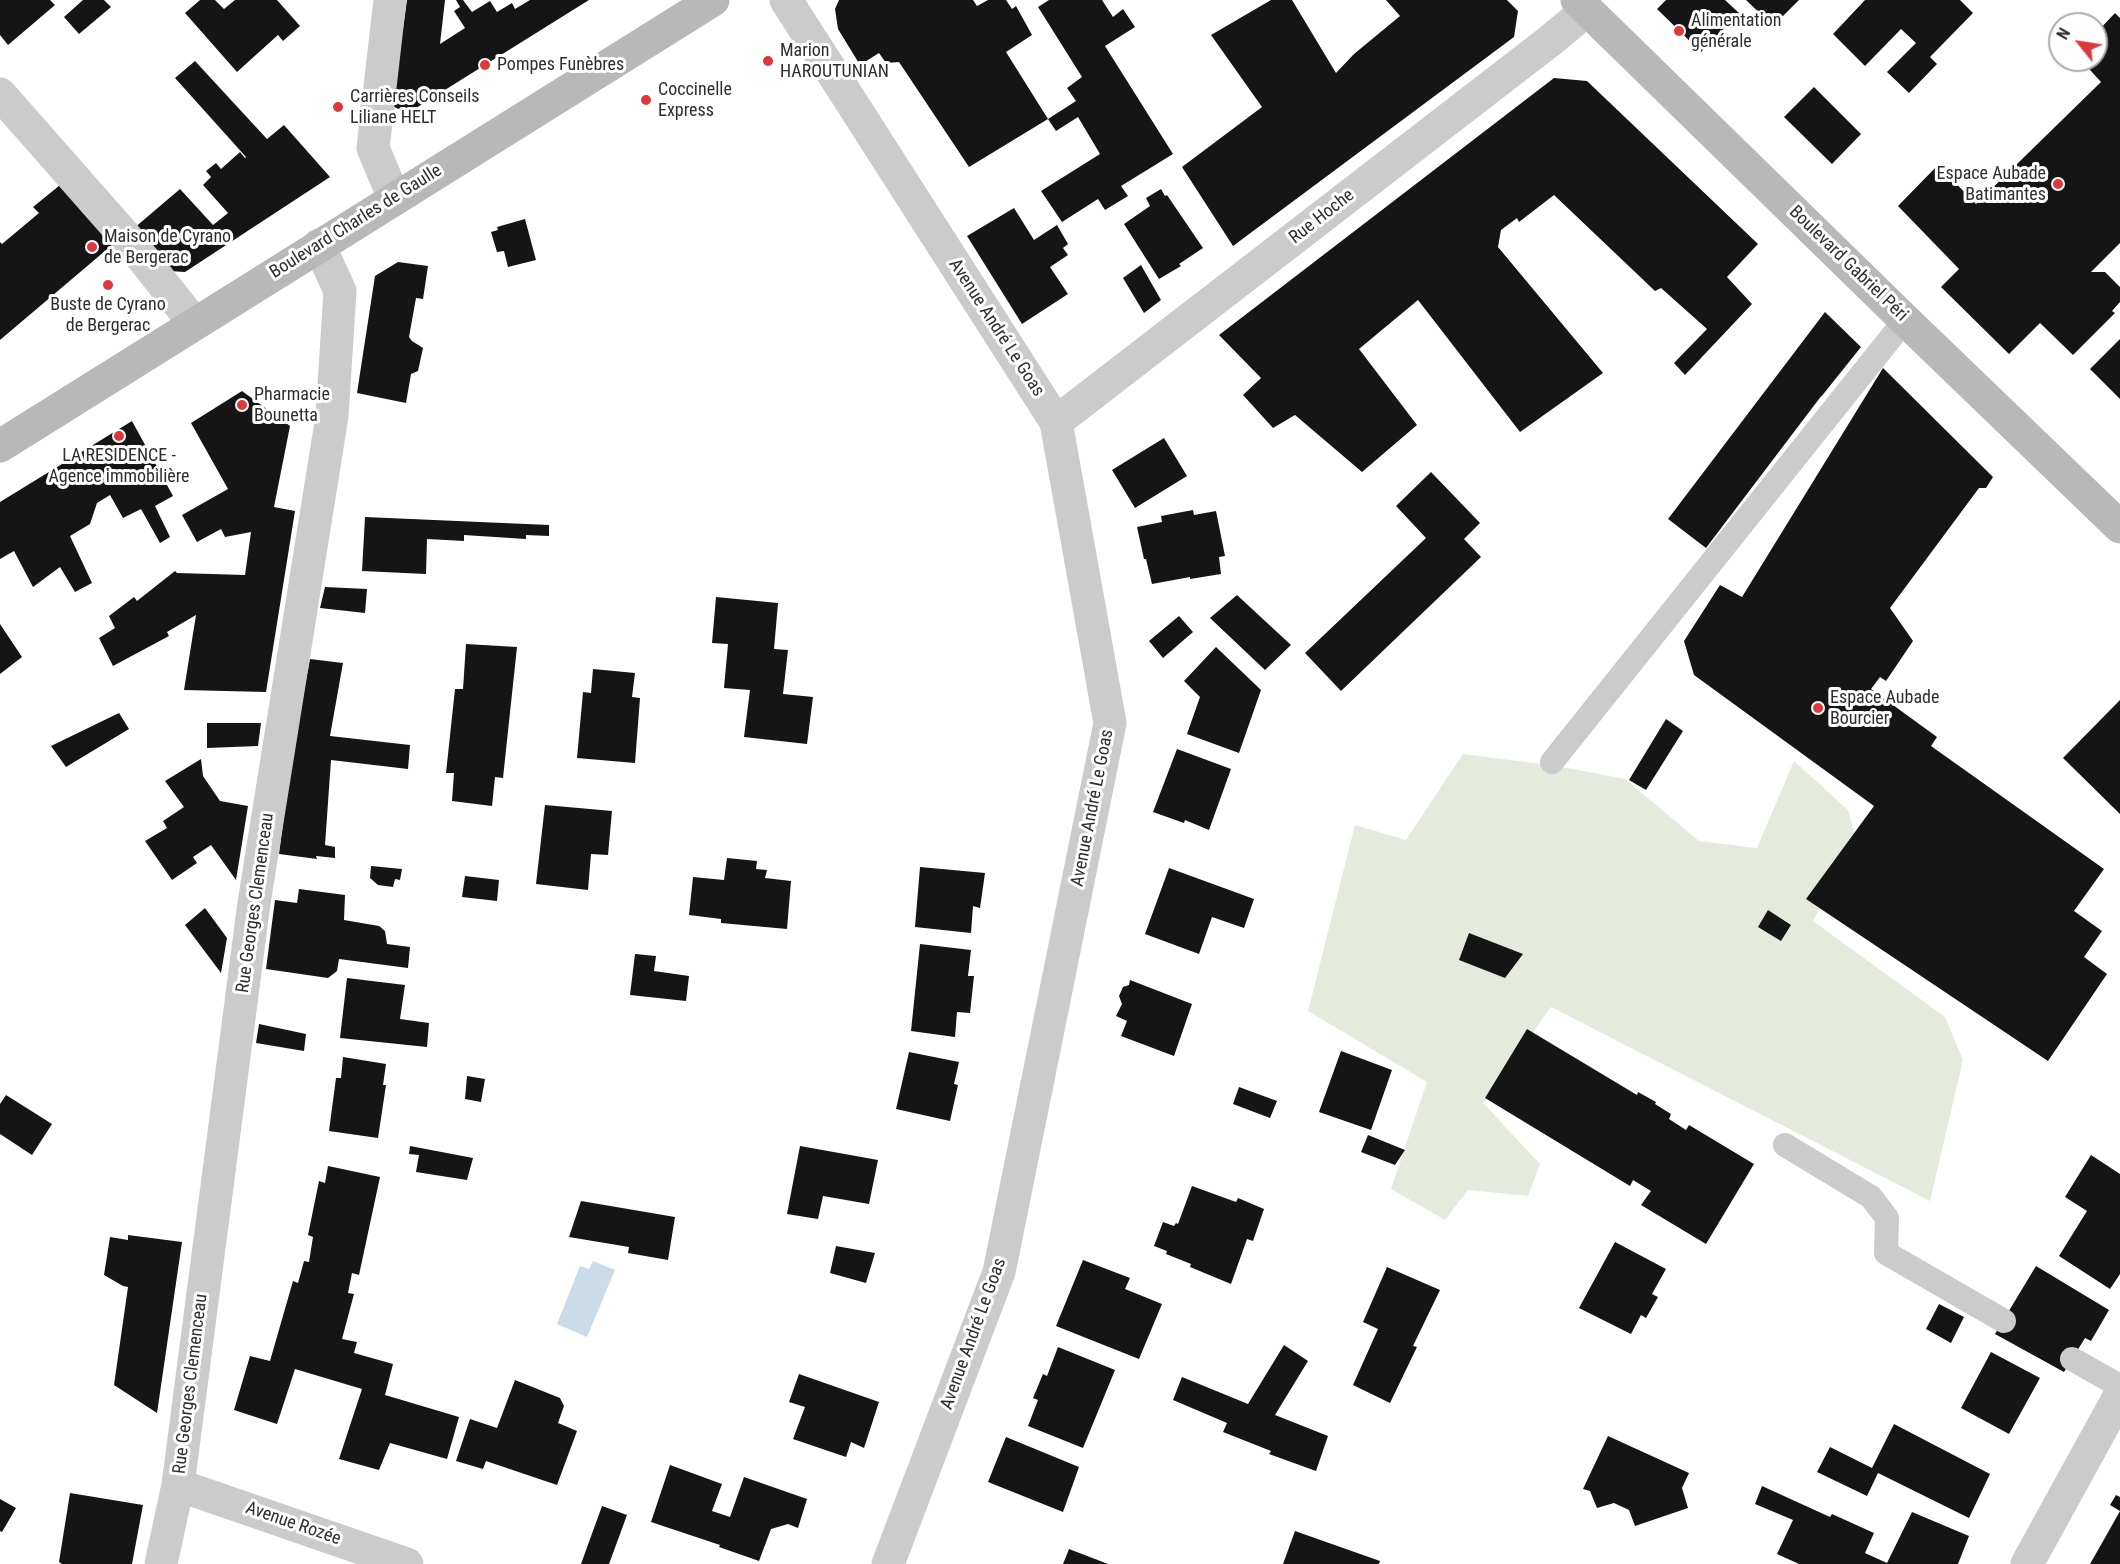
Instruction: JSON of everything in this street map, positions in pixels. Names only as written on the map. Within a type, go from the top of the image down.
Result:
[{"type":"main road","name":"Boulevard Charles de Gaulle","points":[[0,446],[713,0]]},
{"type":"main road","name":"Boulevard Gabriel Péri","points":[[1582,5],[2120,526]]},
{"type":"street","points":[[390,0],[373,148],[394,198]]},
{"type":"street","name":"Avenue André Le Goas","points":[[786,0],[1056,422],[1110,723],[999,1272],[888,1564]]},
{"type":"street","name":"Rue Hoche","points":[[1056,422],[1551,40],[1582,5]]},
{"type":"street","points":[[0,94],[125,236],[194,323]]},
{"type":"street","name":"Rue Georges Clemenceau","points":[[161,1564],[178,1485],[254,903],[332,416],[340,291],[319,245]]},
{"type":"street","points":[[2027,1564],[2120,1395]]},
{"type":"street","name":"Avenue Rozée","points":[[178,1485],[407,1564]]},
{"type":"lane","points":[[1552,762],[1905,320]]},
{"type":"lane","points":[[1785,1145],[1871,1197],[1887,1218],[1886,1252],[2004,1321]]},
{"type":"lane","points":[[2072,1359],[2120,1386]]},
{"type":"shaded area","points":[[1463,754],[1557,766],[1625,779],[1699,841],[1757,848],[1794,761],[1848,810],[1857,843],[1813,921],[1945,1017],[1963,1060],[1930,1201],[1551,1007],[1483,1103],[1540,1164],[1528,1196],[1468,1190],[1445,1220],[1391,1189],[1427,1082],[1308,1011],[1355,825],[1406,840]]},
{"type":"water","points":[[593,1261],[615,1270],[587,1337],[557,1324],[580,1266],[589,1269]]},
{"type":"building","points":[[0,0],[50,0],[55,5],[8,45],[0,35]]},
{"type":"building","points":[[83,0],[104,0],[111,7],[79,34],[64,17]]},
{"type":"building","points":[[200,0],[215,0],[224,9],[235,0],[277,0],[300,26],[283,41],[278,35],[237,72],[185,13]]},
{"type":"building","points":[[407,0],[445,0],[440,44],[465,28],[454,11],[460,7],[456,0],[463,0],[472,12],[490,1],[497,12],[512,3],[515,9],[530,0],[589,0],[408,113],[392,106]]},
{"type":"building","points":[[839,0],[973,0],[977,6],[988,0],[1006,0],[1012,9],[1016,6],[1032,35],[1006,52],[1048,119],[969,167],[899,62],[886,63],[879,53],[860,65],[838,29],[835,9]]},
{"type":"building","points":[[1049,0],[1102,0],[1113,17],[1123,9],[1135,27],[1105,46],[1173,154],[1121,186],[1128,196],[1105,210],[1098,199],[1062,222],[1041,191],[1100,154],[1078,117],[1056,131],[1048,119],[1076,101],[1067,88],[1082,77],[1038,7]]},
{"type":"building","points":[[1271,0],[1292,0],[1336,73],[1354,54],[1400,16],[1386,0],[1507,0],[1518,11],[1514,37],[1233,246],[1182,167],[1262,107],[1211,35]]},
{"type":"building","points":[[1666,0],[1725,0],[1739,13],[1701,52],[1657,9]]},
{"type":"building","points":[[1746,0],[1799,0],[1773,26]]},
{"type":"building","points":[[1865,0],[1960,0],[1973,13],[1930,57],[1937,64],[1909,93],[1887,72],[1916,43],[1901,29],[1865,66],[1833,34]]},
{"type":"building","name":"Espace Aubade Batimantes","points":[[2115,13],[2120,18],[2120,243],[2091,272],[2105,272],[2120,287],[2120,302],[2112,311],[2115,313],[2073,355],[2040,323],[2009,354],[1941,287],[1959,269],[1898,206],[1938,165],[1976,204],[2101,82],[2092,72],[2108,72],[2108,20]]},
{"type":"building","points":[[195,61],[267,139],[284,125],[330,177],[185,272],[169,271],[133,229],[180,189],[213,225],[228,213],[203,185],[211,177],[206,171],[216,163],[221,169],[240,152],[246,157],[175,78]]},
{"type":"building","points":[[1554,78],[1587,81],[1758,244],[1727,277],[1752,304],[1685,375],[1674,363],[1707,329],[1661,288],[1655,291],[1554,195],[1519,222],[1517,218],[1501,230],[1498,247],[1603,373],[1520,432],[1418,300],[1359,349],[1417,425],[1362,472],[1295,415],[1273,428],[1243,395],[1261,378],[1219,335]]},
{"type":"building","points":[[1814,87],[1861,134],[1832,164],[1784,117]]},
{"type":"building","points":[[65,181],[118,240],[0,340],[0,242],[2,244],[39,213],[33,207]]},
{"type":"building","points":[[1161,189],[1203,248],[1179,264],[1181,266],[1159,279],[1124,224],[1150,206],[1146,198]]},
{"type":"building","points":[[1014,208],[1034,240],[1057,225],[1068,244],[1063,248],[1068,255],[1050,267],[1068,294],[1022,324],[967,236]]},
{"type":"building","points":[[525,219],[536,260],[508,267],[504,251],[497,252],[491,232],[498,230],[497,227]]},
{"type":"building","points":[[398,262],[428,266],[423,299],[416,298],[409,337],[423,348],[418,371],[411,374],[406,403],[357,393],[375,276]]},
{"type":"building","points":[[1141,265],[1161,300],[1144,313],[1123,278]]},
{"type":"building","points":[[1825,312],[1861,347],[1706,548],[1668,519]]},
{"type":"building","points":[[2120,339],[2120,399],[2090,369]]},
{"type":"building","name":"Espace Aubade Bourcier","points":[[1883,368],[1993,477],[1986,488],[1979,488],[1890,608],[1913,641],[1886,681],[1880,677],[1871,689],[1937,737],[1931,746],[2104,869],[2074,911],[2102,931],[2084,957],[2107,974],[2048,1061],[1806,899],[1874,806],[1694,675],[1684,641],[1720,585],[1742,597]]},
{"type":"building","points":[[242,391],[290,426],[274,507],[295,511],[266,692],[184,690],[196,615],[167,632],[169,636],[113,666],[99,638],[115,628],[109,616],[134,597],[137,601],[175,571],[177,573],[245,575],[251,532],[225,537],[221,529],[197,542],[182,515],[228,489],[191,423]]},
{"type":"building","points":[[132,421],[173,496],[155,506],[170,537],[160,543],[141,509],[123,518],[110,495],[97,503],[90,524],[70,536],[92,583],[75,592],[60,567],[33,587],[14,551],[0,559],[0,502]]},
{"type":"building","points":[[1164,438],[1187,476],[1135,508],[1112,470]]},
{"type":"building","points":[[1431,472],[1480,523],[1464,539],[1481,557],[1341,691],[1305,653],[1426,538],[1396,506]]},
{"type":"building","points":[[1193,510],[1194,515],[1216,511],[1225,556],[1219,557],[1221,574],[1152,584],[1137,527],[1162,522],[1161,516]]},
{"type":"building","points":[[365,517],[549,525],[549,536],[526,535],[526,539],[464,535],[464,541],[427,539],[426,574],[362,571]]},
{"type":"building","points":[[325,587],[367,589],[365,613],[320,608]]},
{"type":"building","points":[[1237,595],[1291,645],[1265,670],[1210,618]]},
{"type":"building","points":[[716,597],[778,603],[774,649],[788,650],[783,694],[813,697],[807,744],[744,737],[750,690],[724,688],[728,644],[712,643]]},
{"type":"building","points":[[1179,616],[1193,632],[1163,658],[1149,641]]},
{"type":"building","points":[[0,624],[22,657],[0,674]]},
{"type":"building","points":[[466,644],[517,647],[503,778],[495,777],[492,806],[452,801],[454,773],[446,773],[455,689],[463,689]]},
{"type":"building","points":[[1216,647],[1261,690],[1239,753],[1187,734],[1200,697],[1184,681]]},
{"type":"building","points":[[310,659],[343,663],[330,736],[410,745],[408,769],[331,760],[325,845],[335,847],[335,858],[316,856],[317,859],[279,854],[292,755]]},
{"type":"building","points":[[593,669],[635,673],[632,697],[640,698],[635,763],[577,758],[583,692],[591,693]]},
{"type":"building","points":[[2120,700],[2120,814],[2063,758]]},
{"type":"building","points":[[119,713],[129,729],[66,767],[51,746]]},
{"type":"building","points":[[1666,719],[1683,731],[1646,790],[1629,780]]},
{"type":"building","points":[[207,723],[261,723],[258,746],[207,748]]},
{"type":"building","points":[[1177,749],[1231,769],[1209,830],[1185,820],[1184,823],[1153,812]]},
{"type":"building","points":[[201,759],[203,776],[220,801],[248,806],[236,880],[211,845],[193,857],[197,863],[172,880],[145,841],[167,828],[163,821],[184,807],[165,781]]},
{"type":"building","points":[[545,805],[612,811],[608,855],[591,854],[588,890],[536,884]]},
{"type":"building","points":[[727,858],[757,861],[756,869],[767,870],[765,878],[791,881],[787,929],[721,923],[721,919],[689,915],[693,877],[724,880]]},
{"type":"building","points":[[371,866],[402,869],[400,880],[395,879],[393,887],[378,885],[370,878]]},
{"type":"building","points":[[920,867],[985,873],[980,908],[973,906],[971,933],[915,927]]},
{"type":"building","points":[[1169,868],[1254,899],[1244,928],[1212,917],[1199,954],[1145,934]]},
{"type":"building","points":[[465,876],[499,880],[497,901],[462,897]]},
{"type":"building","points":[[299,889],[345,895],[344,920],[379,926],[385,931],[387,944],[410,947],[408,968],[339,959],[337,971],[328,978],[266,969],[275,900],[297,903]]},
{"type":"building","points":[[205,908],[227,938],[221,973],[185,925]]},
{"type":"building","points":[[1768,910],[1791,925],[1781,941],[1758,927]]},
{"type":"building","points":[[1469,933],[1523,954],[1505,978],[1459,960]]},
{"type":"building","points":[[920,944],[971,950],[968,976],[974,976],[970,1013],[957,1012],[955,1037],[911,1031]]},
{"type":"building","points":[[635,954],[656,956],[654,971],[689,976],[686,1001],[630,995]]},
{"type":"building","points":[[347,978],[405,985],[400,1019],[429,1023],[427,1047],[340,1038]]},
{"type":"building","points":[[1130,980],[1192,1004],[1174,1056],[1121,1036],[1127,1021],[1116,1016],[1122,1004],[1119,996],[1123,987],[1129,985]]},
{"type":"building","points":[[259,1024],[306,1034],[304,1051],[256,1043]]},
{"type":"building","points":[[1527,1029],[1637,1095],[1638,1092],[1656,1102],[1655,1104],[1671,1114],[1669,1119],[1686,1130],[1689,1125],[1754,1164],[1706,1244],[1641,1205],[1651,1191],[1633,1180],[1630,1186],[1485,1098]]},
{"type":"building","points":[[1341,1051],[1392,1070],[1371,1130],[1319,1112]]},
{"type":"building","points":[[909,1052],[959,1062],[954,1084],[958,1085],[950,1121],[896,1109]]},
{"type":"building","points":[[343,1057],[386,1064],[383,1085],[386,1085],[378,1138],[329,1131],[336,1078],[341,1078]]},
{"type":"building","points":[[467,1076],[485,1079],[481,1102],[465,1099]]},
{"type":"building","points":[[1239,1087],[1277,1101],[1270,1118],[1233,1104]]},
{"type":"building","points":[[6,1095],[52,1124],[32,1155],[0,1134],[0,1104]]},
{"type":"building","points":[[1368,1135],[1405,1150],[1395,1165],[1361,1152]]},
{"type":"building","points":[[410,1146],[473,1158],[467,1180],[416,1172],[419,1155],[409,1154]]},
{"type":"building","points":[[800,1146],[878,1160],[869,1204],[823,1196],[818,1219],[787,1214]]},
{"type":"building","points":[[2091,1155],[2120,1174],[2120,1274],[2110,1289],[2059,1256],[2087,1211],[2065,1197]]},
{"type":"building","points":[[328,1166],[380,1177],[359,1275],[352,1273],[348,1293],[354,1294],[342,1339],[357,1342],[354,1353],[393,1364],[385,1395],[459,1417],[447,1459],[390,1443],[379,1470],[339,1459],[362,1389],[295,1369],[277,1424],[234,1410],[250,1356],[270,1361],[293,1281],[298,1283],[304,1261],[309,1262],[313,1237],[308,1235],[319,1181],[325,1183]]},
{"type":"building","points":[[1192,1186],[1236,1202],[1238,1198],[1264,1209],[1253,1241],[1247,1239],[1231,1284],[1190,1267],[1191,1264],[1166,1254],[1167,1251],[1154,1246],[1163,1222],[1174,1226],[1178,1224]]},
{"type":"building","points":[[581,1201],[675,1217],[668,1260],[628,1253],[629,1247],[569,1237]]},
{"type":"building","points":[[128,1235],[182,1242],[157,1413],[114,1385],[128,1287],[104,1275],[110,1237],[128,1240]]},
{"type":"building","points":[[1615,1242],[1666,1269],[1652,1294],[1658,1297],[1646,1318],[1641,1315],[1631,1334],[1579,1308]]},
{"type":"building","points":[[836,1246],[875,1253],[866,1283],[830,1273]]},
{"type":"building","points":[[1083,1260],[1130,1278],[1125,1289],[1162,1304],[1139,1359],[1056,1326]]},
{"type":"building","points":[[2036,1266],[2109,1310],[2091,1341],[2085,1338],[2064,1372],[1995,1334]]},
{"type":"building","points":[[1387,1267],[1440,1290],[1413,1346],[1417,1347],[1390,1403],[1353,1385],[1378,1329],[1363,1322]]},
{"type":"building","points":[[1939,1304],[1964,1317],[1951,1343],[1926,1329]]},
{"type":"building","points":[[1284,1345],[1308,1361],[1275,1415],[1328,1436],[1316,1471],[1269,1454],[1271,1451],[1223,1432],[1227,1423],[1173,1400],[1182,1377],[1248,1404]]},
{"type":"building","points":[[1058,1347],[1115,1370],[1083,1448],[1028,1426],[1038,1400],[1033,1398],[1043,1374],[1047,1376]]},
{"type":"building","points":[[1991,1352],[2040,1378],[2009,1434],[1961,1408]]},
{"type":"building","points":[[799,1374],[879,1402],[864,1448],[851,1442],[846,1457],[793,1439],[805,1407],[789,1402]]},
{"type":"building","points":[[515,1380],[560,1398],[564,1406],[558,1423],[577,1431],[557,1485],[486,1461],[483,1469],[456,1461],[470,1419],[497,1428]]},
{"type":"building","points":[[1894,1424],[1990,1474],[1969,1518],[1878,1473],[1867,1496],[1817,1472],[1830,1447],[1872,1468]]},
{"type":"building","points":[[1608,1436],[1689,1473],[1682,1488],[1688,1508],[1635,1526],[1629,1510],[1614,1503],[1597,1508],[1590,1491],[1583,1489]]},
{"type":"building","points":[[1006,1437],[1079,1467],[1063,1512],[988,1482]]},
{"type":"building","points":[[670,1465],[722,1484],[712,1511],[730,1517],[744,1477],[807,1499],[798,1528],[788,1524],[771,1529],[759,1561],[719,1547],[720,1545],[651,1522]]},
{"type":"building","points":[[1762,1486],[1830,1517],[1832,1514],[1874,1533],[1865,1553],[1887,1563],[1912,1512],[1969,1536],[1958,1564],[1799,1564],[1777,1554],[1793,1520],[1755,1504]]},
{"type":"building","points":[[70,1493],[143,1505],[132,1564],[62,1564],[59,1562]]},
{"type":"building","points":[[2116,1495],[2120,1497],[2120,1511],[2110,1505]]},
{"type":"building","points":[[0,1499],[16,1508],[2,1532],[0,1531]]},
{"type":"building","points":[[602,1506],[627,1515],[609,1564],[581,1564]]},
{"type":"building","points":[[2120,1511],[2120,1564],[2090,1564],[2102,1543]]},
{"type":"building","points":[[1295,1531],[1380,1561],[1379,1564],[1283,1564]]},
{"type":"building","points":[[1069,1549],[1108,1564],[1063,1564]]},
{"type":"place","name":"Alimentation générale","points":[[1679,31]]},
{"type":"place","name":"Marion HAROUTUNIAN","points":[[768,61]]},
{"type":"place","name":"Pompes Funèbres","points":[[485,65]]},
{"type":"place","name":"Coccinelle Express","points":[[646,100]]},
{"type":"place","name":"Carrières Conseils Liliane HELT","points":[[338,107]]},
{"type":"place","name":"Espace Aubade Batimantes","points":[[2058,184]]},
{"type":"place","name":"Maison de Cyrano de Bergerac","points":[[92,247]]},
{"type":"place","name":"Buste de Cyrano de Bergerac","points":[[108,285]]},
{"type":"place","name":"Pharmacie Bounetta","points":[[242,405]]},
{"type":"place","name":"LA RESIDENCE - Agence immobilière","points":[[119,436]]},
{"type":"place","name":"Espace Aubade Bourcier","points":[[1818,708]]}]
